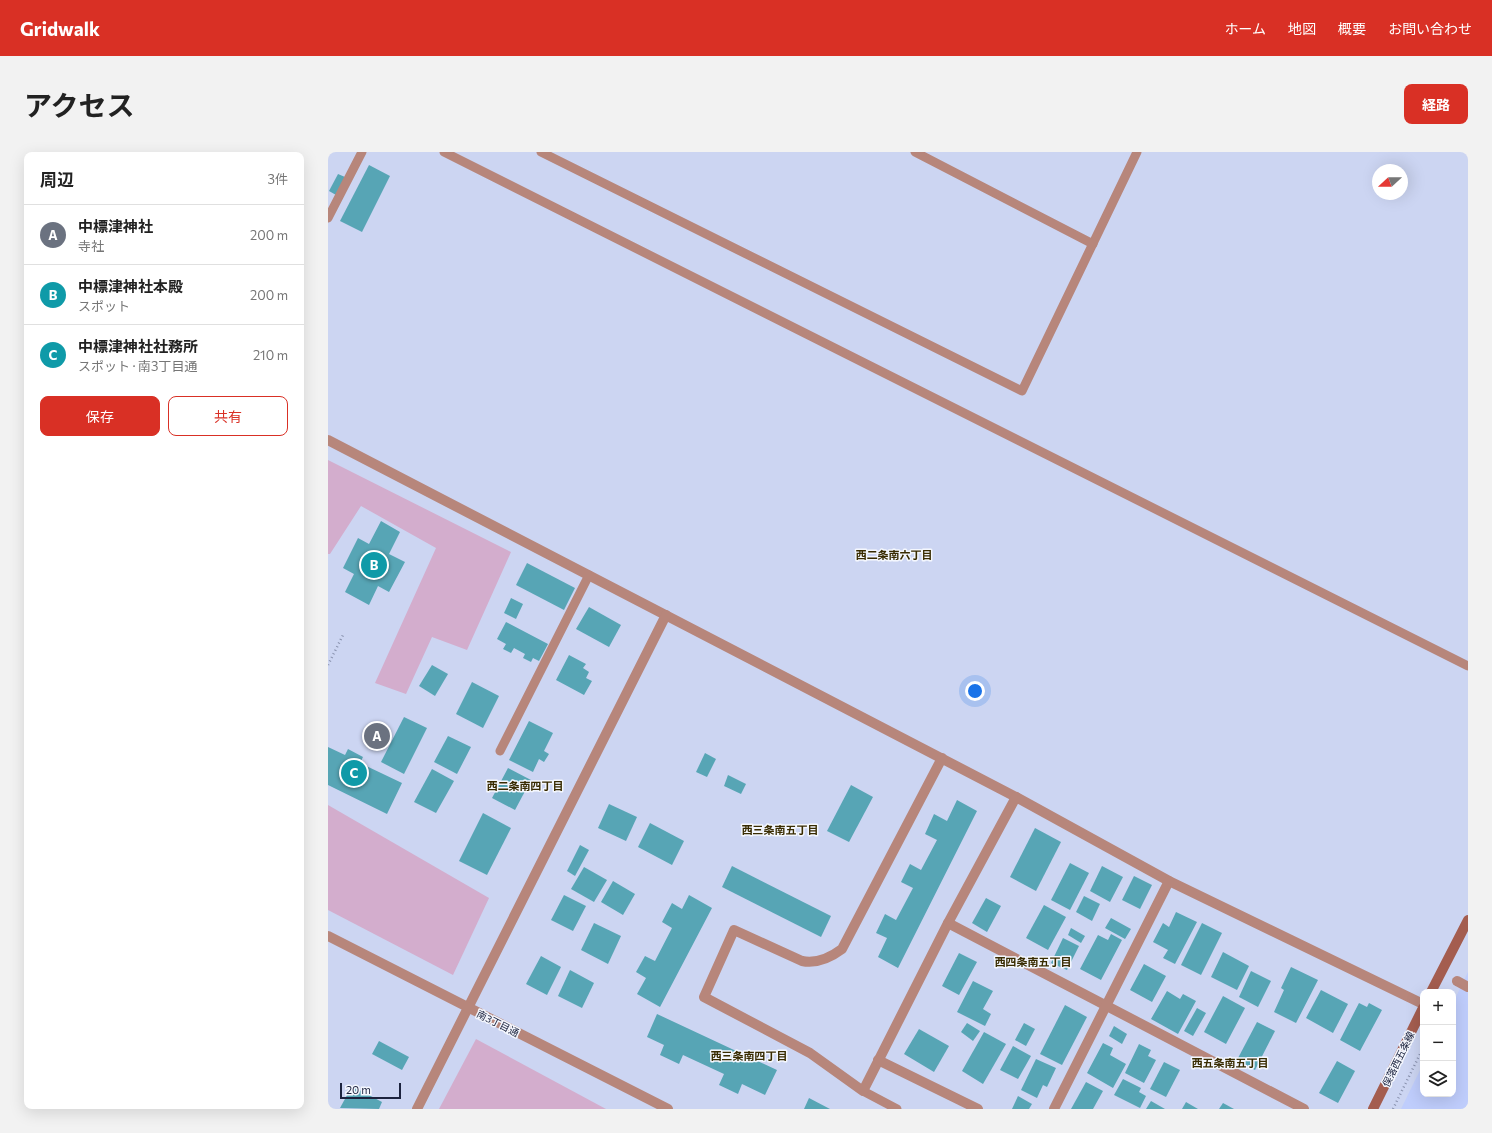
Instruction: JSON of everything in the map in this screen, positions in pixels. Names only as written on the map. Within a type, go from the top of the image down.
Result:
[{"type":"main road","points":[[1433,989],[1468,920]]},
{"type":"main road","name":"俣落西五条線","points":[[1373,1109],[1420,1014]]},
{"type":"street","points":[[328,440],[942,758],[1169,881],[1420,1003]]},
{"type":"street","points":[[417,1109],[666,615]]},
{"type":"street","points":[[942,758],[842,949],[832,956],[820,960],[809,962],[802,961],[734,930],[704,997],[810,1053],[863,1091],[948,923],[1016,797]]},
{"type":"street","points":[[1054,1109],[1169,881]]},
{"type":"street","points":[[948,923],[1304,1109]]},
{"type":"street","name":"南3丁目通","points":[[328,936],[668,1109]]},
{"type":"street","points":[[1457,981],[1468,987]]},
{"type":"street","points":[[878,1060],[978,1109]]},
{"type":"lane","points":[[328,218],[362,152]]},
{"type":"lane","points":[[444,152],[1468,666]]},
{"type":"lane","points":[[541,152],[1022,391],[1137,152]]},
{"type":"lane","points":[[915,152],[1093,244]]},
{"type":"lane","points":[[500,751],[589,576]]},
{"type":"lane","points":[[863,1091],[897,1109]]},
{"type":"path","points":[[328,665],[343,635]]},
{"type":"path","points":[[1393,1109],[1420,1054]]},
{"type":"shaded area","points":[[328,460],[511,552],[467,650],[432,637],[406,694],[375,683],[436,548],[361,506],[330,554],[328,554]]},
{"type":"shaded area","points":[[328,805],[489,898],[453,975],[328,910]]},
{"type":"shaded area","points":[[1468,972],[1468,1109],[1401,1109],[1420,1070],[1420,1097],[1456,1097],[1456,997]]},
{"type":"shaded area","points":[[476,1039],[606,1109],[439,1109]]},
{"type":"building","points":[[369,165],[390,176],[362,232],[340,221]]},
{"type":"building","points":[[338,174],[345,177],[336,195],[329,191]]},
{"type":"building","points":[[381,521],[400,532],[389,554],[405,562],[389,592],[378,586],[369,605],[345,592],[354,574],[343,568],[358,538],[369,544]]},
{"type":"building","points":[[527,563],[575,588],[564,610],[516,585]]},
{"type":"building","points":[[511,598],[523,604],[516,619],[504,613]]},
{"type":"building","points":[[589,607],[621,625],[609,647],[576,629]]},
{"type":"building","points":[[506,622],[548,644],[539,661],[533,658],[531,662],[523,658],[525,654],[514,648],[511,653],[503,649],[506,644],[497,639]]},
{"type":"building","points":[[569,655],[586,664],[583,668],[589,672],[586,678],[592,681],[584,695],[556,680]]},
{"type":"building","points":[[432,665],[448,674],[435,696],[419,686]]},
{"type":"building","points":[[472,682],[499,696],[483,728],[456,714]]},
{"type":"building","points":[[404,717],[427,728],[404,774],[381,762]]},
{"type":"building","points":[[529,721],[553,733],[544,751],[549,754],[544,762],[539,759],[533,772],[509,760]]},
{"type":"building","points":[[448,736],[471,747],[457,774],[434,762]]},
{"type":"building","points":[[328,747],[345,755],[348,749],[363,757],[360,763],[402,783],[387,814],[328,785]]},
{"type":"building","points":[[705,753],[716,759],[707,777],[696,772]]},
{"type":"building","points":[[508,768],[531,780],[515,810],[492,798]]},
{"type":"building","points":[[432,769],[454,781],[436,813],[414,802]]},
{"type":"building","points":[[728,775],[746,784],[741,794],[724,786]]},
{"type":"building","points":[[851,785],[873,797],[849,842],[827,831]]},
{"type":"building","points":[[957,800],[977,811],[898,968],[878,957],[887,938],[876,933],[885,914],[896,920],[913,888],[901,882],[910,864],[921,870],[937,840],[925,834],[934,814],[947,821]]},
{"type":"building","points":[[609,804],[637,817],[626,841],[598,828]]},
{"type":"building","points":[[483,813],[511,828],[487,875],[459,861]]},
{"type":"building","points":[[650,823],[684,841],[672,865],[638,847]]},
{"type":"building","points":[[1035,828],[1061,842],[1036,891],[1010,877]]},
{"type":"building","points":[[580,845],[589,850],[575,876],[567,871]]},
{"type":"building","points":[[1070,863],[1089,873],[1070,910],[1051,900]]},
{"type":"building","points":[[732,866],[831,916],[821,937],[722,887]]},
{"type":"building","points":[[1102,866],[1123,877],[1110,902],[1090,891]]},
{"type":"building","points":[[584,867],[607,880],[594,902],[571,889]]},
{"type":"building","points":[[1134,876],[1152,885],[1140,909],[1122,900]]},
{"type":"building","points":[[613,881],[635,894],[623,915],[601,902]]},
{"type":"building","points":[[564,895],[586,906],[573,931],[551,920]]},
{"type":"building","points":[[689,895],[712,908],[660,1007],[637,994],[646,978],[636,972],[645,956],[655,961],[672,928],[662,922],[672,903],[682,909]]},
{"type":"building","points":[[1084,896],[1100,904],[1092,921],[1076,912]]},
{"type":"building","points":[[986,898],[1001,906],[987,932],[972,923]]},
{"type":"building","points":[[1044,905],[1066,917],[1048,950],[1026,938]]},
{"type":"building","points":[[1176,912],[1197,922],[1175,964],[1163,958],[1168,950],[1153,942],[1163,923],[1169,927]]},
{"type":"building","points":[[1111,918],[1131,929],[1125,939],[1105,928]]},
{"type":"building","points":[[594,923],[621,936],[608,964],[581,950]]},
{"type":"building","points":[[1202,923],[1222,933],[1201,975],[1181,965]]},
{"type":"building","points":[[1071,928],[1085,936],[1081,943],[1068,935]]},
{"type":"building","points":[[1111,934],[1122,940],[1101,980],[1080,969],[1098,935],[1108,940]]},
{"type":"building","points":[[1063,938],[1079,946],[1067,970],[1051,963]]},
{"type":"building","points":[[1223,952],[1249,966],[1237,990],[1211,977]]},
{"type":"building","points":[[959,953],[977,962],[959,995],[942,986]]},
{"type":"building","points":[[541,956],[561,967],[547,995],[526,984]]},
{"type":"building","points":[[1144,964],[1166,976],[1152,1002],[1130,990]]},
{"type":"building","points":[[1291,967],[1318,980],[1296,1023],[1274,1012],[1284,990],[1281,988]]},
{"type":"building","points":[[570,970],[594,983],[582,1008],[558,996]]},
{"type":"building","points":[[1251,971],[1271,981],[1258,1007],[1239,997]]},
{"type":"building","points":[[973,981],[993,991],[983,1009],[991,1014],[985,1026],[957,1012]]},
{"type":"building","points":[[1321,990],[1348,1004],[1333,1033],[1306,1018]]},
{"type":"building","points":[[1167,991],[1180,999],[1183,994],[1196,1001],[1178,1034],[1151,1019]]},
{"type":"building","points":[[1223,996],[1245,1008],[1226,1044],[1204,1032]]},
{"type":"building","points":[[1359,1003],[1367,1007],[1369,1003],[1382,1010],[1360,1051],[1340,1040]]},
{"type":"building","points":[[1065,1005],[1087,1017],[1062,1065],[1040,1054]]},
{"type":"building","points":[[1197,1008],[1206,1013],[1193,1036],[1184,1031]]},
{"type":"building","points":[[657,1014],[777,1070],[765,1095],[742,1084],[738,1094],[719,1085],[724,1074],[683,1055],[679,1064],[660,1055],[664,1045],[647,1037]]},
{"type":"building","points":[[1257,1022],[1275,1031],[1255,1070],[1237,1060]]},
{"type":"building","points":[[967,1023],[980,1031],[973,1041],[961,1032]]},
{"type":"building","points":[[1024,1023],[1035,1029],[1026,1046],[1015,1040]]},
{"type":"building","points":[[1114,1026],[1127,1034],[1122,1044],[1109,1036]]},
{"type":"building","points":[[919,1029],[949,1046],[934,1072],[904,1054]]},
{"type":"building","points":[[984,1032],[1006,1044],[983,1084],[962,1071]]},
{"type":"building","points":[[379,1041],[409,1057],[402,1070],[372,1054]]},
{"type":"building","points":[[1103,1043],[1113,1048],[1110,1055],[1126,1064],[1113,1088],[1087,1073]]},
{"type":"building","points":[[1139,1044],[1151,1050],[1148,1056],[1156,1060],[1144,1083],[1125,1073]]},
{"type":"building","points":[[1013,1046],[1031,1056],[1018,1079],[1000,1070]]},
{"type":"building","points":[[1036,1059],[1056,1068],[1047,1087],[1043,1085],[1037,1098],[1021,1090]]},
{"type":"building","points":[[1337,1061],[1355,1071],[1338,1103],[1319,1093]]},
{"type":"building","points":[[1164,1062],[1180,1070],[1166,1097],[1150,1089]]},
{"type":"building","points":[[1123,1079],[1141,1088],[1139,1092],[1146,1096],[1140,1108],[1114,1095]]},
{"type":"building","points":[[1086,1082],[1103,1091],[1093,1109],[1071,1109]]},
{"type":"building","points":[[352,1086],[382,1102],[379,1109],[340,1108]]},
{"type":"building","points":[[1018,1096],[1032,1104],[1029,1109],[1012,1109]]},
{"type":"building","points":[[809,1098],[830,1109],[804,1109]]},
{"type":"building","points":[[1151,1101],[1165,1109],[1146,1109]]},
{"type":"building","points":[[1186,1102],[1198,1109],[1182,1109]]},
{"type":"building","points":[[1223,1103],[1234,1109],[1219,1109]]},
{"type":"place","name":"中標津神社本殿","points":[[374,565]]},
{"type":"place","name":"中標津神社","points":[[377,736]]},
{"type":"place","name":"中標津神社社務所","points":[[354,773]]},
{"type":"district","name":"西二条南六丁目","points":[[894,555]]},
{"type":"district","name":"西二条南四丁目","points":[[525,786]]},
{"type":"district","name":"西三条南五丁目","points":[[780,830]]},
{"type":"district","name":"西四条南五丁目","points":[[1033,962]]},
{"type":"district","name":"西三条南四丁目","points":[[749,1056]]},
{"type":"district","name":"西五条南五丁目","points":[[1230,1063]]}]
